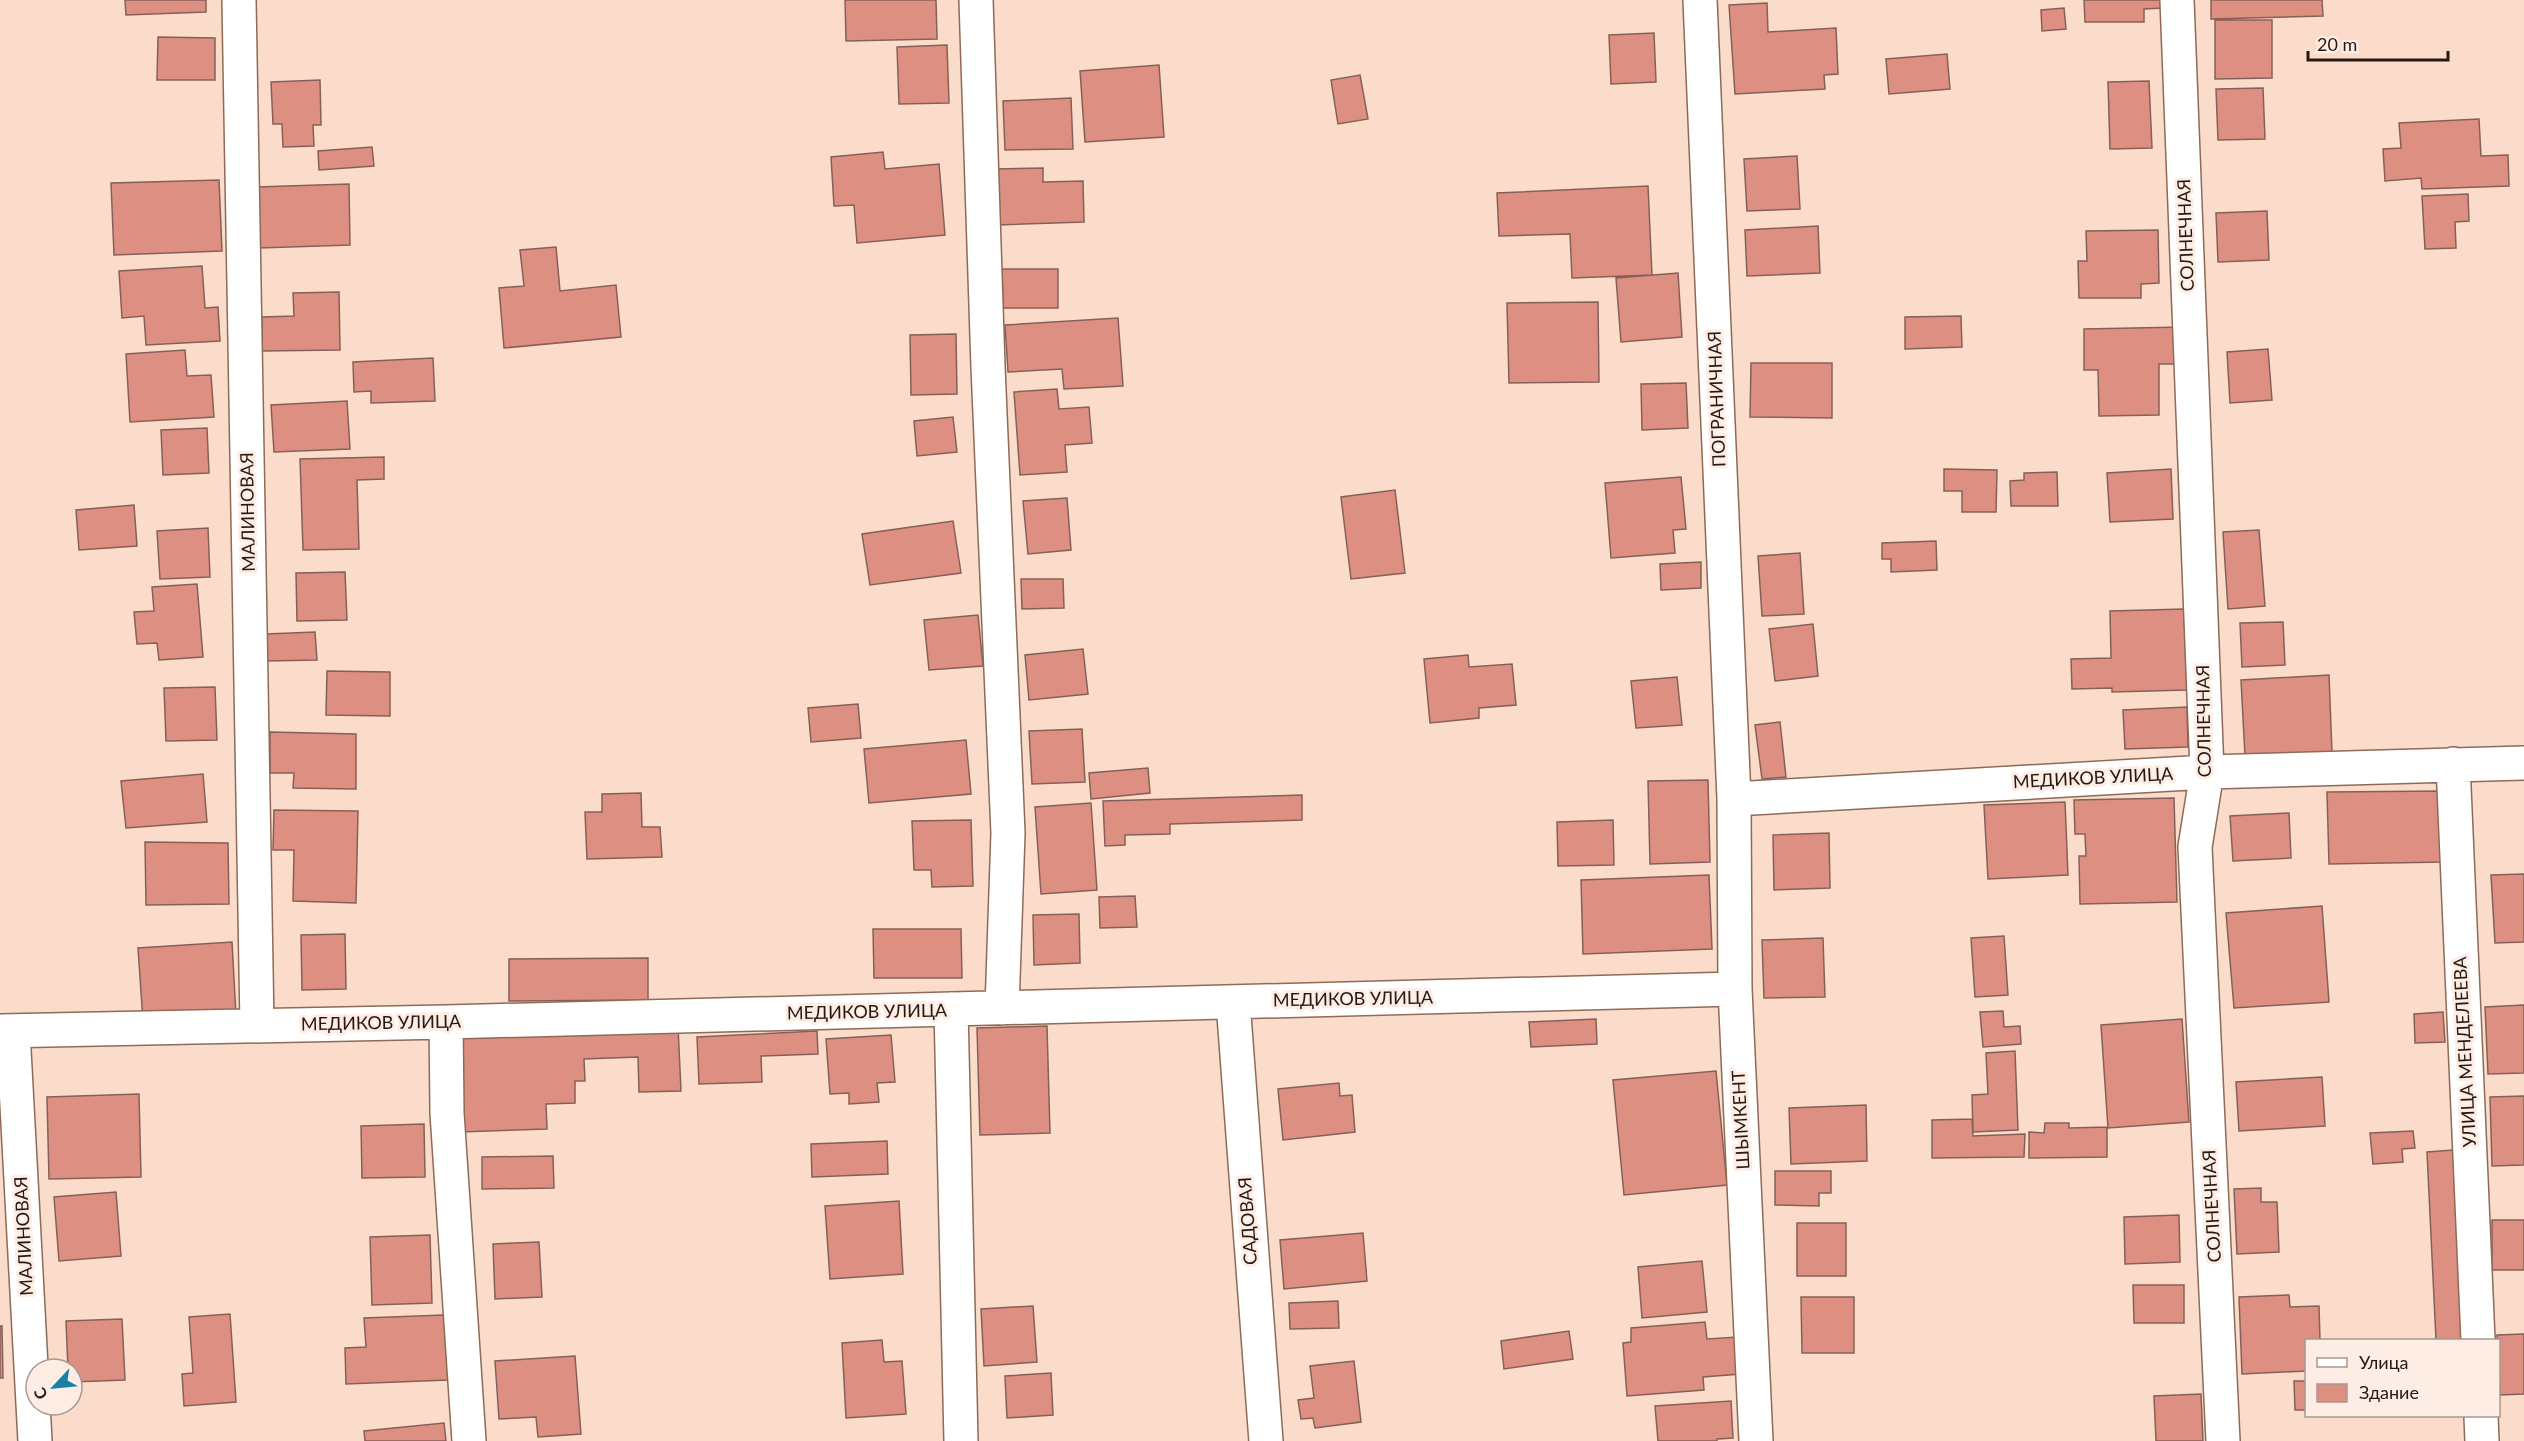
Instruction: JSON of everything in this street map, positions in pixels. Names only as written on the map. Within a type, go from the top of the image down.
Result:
[{"type":"street","name":"МАЛИНОВАЯ","points":[[239,0],[257,1025]]},
{"type":"street","points":[[976,0],[988,366],[1008,833],[1002,1008]]},
{"type":"street","name":"ПОГРАНИЧНАЯ","points":[[1700,0],[1734,799]]},
{"type":"street","name":"СОЛНЕЧНАЯ","points":[[2177,0],[2207,772],[2195,847],[2223,1441]]},
{"type":"street","name":"МЕДИКОВ УЛИЦА","points":[[1734,799],[2207,772],[2524,763]]},
{"type":"street","name":"УЛИЦА МЕНДЕЛЕЕВА","points":[[2453,765],[2478,1339]]},
{"type":"street","name":"ШЫМКЕНТ","points":[[1734,799],[1735,989],[1756,1441]]},
{"type":"street","name":"МЕДИКОВ УЛИЦА","points":[[6,1031],[1735,989]]},
{"type":"street","name":"САДОВАЯ","points":[[1233,1002],[1266,1441]]},
{"type":"street","points":[[951,1009],[961,1441]]},
{"type":"street","points":[[446,1022],[447,1113],[469,1441]]},
{"type":"street","name":"МАЛИНОВАЯ","points":[[6,1031],[35,1441]]},
{"type":"street","points":[[2481,1417],[2482,1441]]},
{"type":"building","points":[[125,0],[206,0],[206,12],[126,15]]},
{"type":"building","points":[[845,0],[936,0],[937,39],[846,41]]},
{"type":"building","points":[[2084,0],[2163,0],[2163,8],[2144,9],[2144,22],[2085,22]]},
{"type":"building","points":[[2211,0],[2322,0],[2323,16],[2211,19]]},
{"type":"building","points":[[1767,3],[1768,32],[1836,28],[1838,74],[1824,75],[1825,89],[1735,94],[1729,5]]},
{"type":"building","points":[[2064,8],[2066,29],[2042,31],[2041,10]]},
{"type":"building","points":[[2215,20],[2272,20],[2272,78],[2215,79]]},
{"type":"building","points":[[1654,33],[1656,82],[1611,84],[1609,35]]},
{"type":"building","points":[[158,37],[215,38],[215,80],[157,80]]},
{"type":"building","points":[[947,45],[949,103],[899,104],[897,47]]},
{"type":"building","points":[[1947,54],[1950,89],[1889,94],[1886,59]]},
{"type":"building","points":[[1159,65],[1164,137],[1085,142],[1080,71]]},
{"type":"building","points":[[1360,75],[1368,119],[1338,124],[1331,80]]},
{"type":"building","points":[[320,80],[321,125],[313,125],[314,146],[283,147],[282,124],[273,124],[271,82]]},
{"type":"building","points":[[2149,81],[2152,148],[2110,149],[2108,82]]},
{"type":"building","points":[[2263,88],[2265,139],[2218,140],[2216,89]]},
{"type":"building","points":[[1071,98],[1073,149],[1005,150],[1003,101]]},
{"type":"building","points":[[2479,119],[2481,156],[2508,155],[2509,186],[2422,189],[2421,178],[2385,181],[2383,149],[2401,148],[2399,123]]},
{"type":"building","points":[[372,147],[374,166],[319,170],[318,151]]},
{"type":"building","points":[[883,152],[885,169],[939,164],[945,235],[857,243],[854,205],[834,206],[831,157]]},
{"type":"building","points":[[1797,156],[1800,209],[1747,211],[1744,159]]},
{"type":"building","points":[[1043,168],[1043,182],[1083,181],[1084,222],[998,225],[996,169]]},
{"type":"building","points":[[219,180],[222,251],[114,255],[111,183]]},
{"type":"building","points":[[349,184],[350,245],[259,248],[257,187]]},
{"type":"building","points":[[1648,186],[1652,275],[1572,278],[1570,234],[1499,236],[1497,193]]},
{"type":"building","points":[[2468,194],[2469,221],[2455,222],[2456,248],[2425,249],[2422,196]]},
{"type":"building","points":[[2267,211],[2269,260],[2218,262],[2216,213]]},
{"type":"building","points":[[1818,226],[1820,273],[1747,276],[1745,230]]},
{"type":"building","points":[[2158,230],[2159,283],[2141,284],[2141,298],[2079,298],[2078,261],[2087,261],[2086,231]]},
{"type":"building","points":[[556,247],[560,291],[616,285],[621,337],[504,348],[499,288],[524,286],[520,250]]},
{"type":"building","points":[[202,266],[205,308],[218,307],[220,341],[146,345],[144,316],[122,318],[119,271]]},
{"type":"building","points":[[1002,269],[1058,269],[1058,308],[1003,308]]},
{"type":"building","points":[[1678,273],[1682,337],[1621,342],[1616,278]]},
{"type":"building","points":[[339,292],[340,350],[262,351],[262,317],[294,316],[293,293]]},
{"type":"building","points":[[1598,302],[1599,382],[1509,383],[1507,303]]},
{"type":"building","points":[[1961,316],[1962,347],[1905,349],[1905,317]]},
{"type":"building","points":[[1118,318],[1123,386],[1064,389],[1062,369],[1008,372],[1005,325]]},
{"type":"building","points":[[2183,327],[2183,364],[2159,364],[2159,415],[2099,416],[2098,370],[2084,370],[2084,329]]},
{"type":"building","points":[[956,334],[957,394],[911,395],[910,335]]},
{"type":"building","points":[[2268,349],[2272,400],[2230,403],[2227,352]]},
{"type":"building","points":[[185,350],[187,376],[211,375],[214,417],[130,422],[126,354]]},
{"type":"building","points":[[433,358],[435,401],[371,403],[371,391],[354,392],[353,362]]},
{"type":"building","points":[[1751,363],[1832,363],[1832,418],[1750,417]]},
{"type":"building","points":[[1686,383],[1688,428],[1642,430],[1641,384]]},
{"type":"building","points":[[1057,389],[1059,409],[1089,407],[1092,443],[1065,445],[1067,472],[1020,475],[1014,392]]},
{"type":"building","points":[[347,401],[350,449],[274,452],[271,405]]},
{"type":"building","points":[[953,417],[957,452],[917,456],[914,421]]},
{"type":"building","points":[[207,428],[209,473],[163,475],[161,430]]},
{"type":"building","points":[[384,457],[384,479],[357,480],[359,549],[303,550],[300,459]]},
{"type":"building","points":[[1944,469],[1997,470],[1996,512],[1962,512],[1962,491],[1944,491]]},
{"type":"building","points":[[2171,469],[2173,519],[2110,522],[2107,473]]},
{"type":"building","points":[[2057,472],[2058,506],[2011,506],[2010,481],[2024,480],[2024,473]]},
{"type":"building","points":[[1681,477],[1686,529],[1673,530],[1675,553],[1611,558],[1605,483]]},
{"type":"building","points":[[1395,490],[1405,573],[1351,579],[1341,497]]},
{"type":"building","points":[[1067,498],[1071,550],[1028,554],[1023,501]]},
{"type":"building","points":[[134,505],[137,546],[79,550],[76,510]]},
{"type":"building","points":[[953,521],[961,573],[870,585],[862,534]]},
{"type":"building","points":[[208,528],[210,577],[160,579],[157,531]]},
{"type":"building","points":[[2259,530],[2265,606],[2228,609],[2223,532]]},
{"type":"building","points":[[1936,541],[1937,570],[1891,572],[1891,559],[1882,559],[1882,543]]},
{"type":"building","points":[[1800,553],[1804,614],[1762,616],[1758,556]]},
{"type":"building","points":[[1701,562],[1701,588],[1661,590],[1660,564]]},
{"type":"building","points":[[345,572],[347,620],[297,621],[296,573]]},
{"type":"building","points":[[1021,579],[1063,579],[1064,608],[1022,609]]},
{"type":"building","points":[[197,584],[203,657],[159,660],[157,643],[137,644],[134,612],[154,611],[152,587]]},
{"type":"building","points":[[2184,609],[2187,690],[2112,692],[2112,688],[2072,689],[2071,659],[2111,658],[2110,611]]},
{"type":"building","points":[[978,615],[983,666],[929,670],[924,620]]},
{"type":"building","points":[[2283,622],[2285,665],[2242,667],[2240,623]]},
{"type":"building","points":[[1813,624],[1818,676],[1775,681],[1769,629]]},
{"type":"building","points":[[315,632],[317,660],[267,661],[266,634]]},
{"type":"building","points":[[1083,649],[1088,694],[1029,700],[1025,655]]},
{"type":"building","points":[[1468,655],[1469,667],[1512,664],[1516,705],[1479,708],[1479,718],[1430,723],[1424,659]]},
{"type":"building","points":[[327,671],[390,672],[390,716],[326,715]]},
{"type":"building","points":[[2329,675],[2332,753],[2245,756],[2241,680]]},
{"type":"building","points":[[1677,677],[1682,725],[1636,728],[1631,681]]},
{"type":"building","points":[[215,687],[217,740],[166,741],[164,688]]},
{"type":"building","points":[[858,704],[861,738],[811,742],[808,708]]},
{"type":"building","points":[[2187,707],[2188,747],[2125,749],[2123,710]]},
{"type":"building","points":[[1780,722],[1786,777],[1762,779],[1755,725]]},
{"type":"building","points":[[1082,729],[1085,782],[1032,784],[1029,731]]},
{"type":"building","points":[[270,732],[356,734],[356,789],[293,788],[294,773],[270,773]]},
{"type":"building","points":[[966,740],[971,794],[869,803],[864,749]]},
{"type":"building","points":[[1148,768],[1150,793],[1091,799],[1089,773]]},
{"type":"building","points":[[203,774],[207,822],[126,828],[121,781]]},
{"type":"building","points":[[1708,780],[1710,862],[1650,864],[1648,781]]},
{"type":"building","points":[[2443,791],[2444,862],[2329,864],[2327,792]]},
{"type":"building","points":[[641,793],[642,827],[660,827],[662,857],[587,859],[585,812],[602,812],[602,794]]},
{"type":"building","points":[[1302,795],[1302,820],[1170,824],[1170,834],[1125,835],[1125,845],[1105,846],[1103,801]]},
{"type":"building","points":[[2174,798],[2177,902],[2080,904],[2079,856],[2086,856],[2085,834],[2075,834],[2074,800]]},
{"type":"building","points":[[2065,802],[2068,875],[1988,879],[1984,805]]},
{"type":"building","points":[[1091,803],[1097,890],[1041,894],[1035,807]]},
{"type":"building","points":[[274,810],[358,811],[356,903],[293,901],[294,850],[273,850]]},
{"type":"building","points":[[2289,813],[2291,858],[2233,861],[2230,816]]},
{"type":"building","points":[[971,820],[973,886],[932,887],[931,870],[914,870],[912,821]]},
{"type":"building","points":[[1613,820],[1614,865],[1558,866],[1557,822]]},
{"type":"building","points":[[1829,833],[1830,888],[1774,890],[1773,835]]},
{"type":"building","points":[[145,842],[228,843],[229,904],[146,905]]},
{"type":"building","points":[[2524,874],[2524,942],[2495,943],[2491,875]]},
{"type":"building","points":[[1709,875],[1712,949],[1583,954],[1581,880]]},
{"type":"building","points":[[1135,896],[1137,927],[1100,928],[1099,897]]},
{"type":"building","points":[[2322,906],[2329,1002],[2234,1008],[2226,913]]},
{"type":"building","points":[[1079,914],[1080,963],[1034,965],[1033,915]]},
{"type":"building","points":[[873,929],[961,929],[962,978],[874,978]]},
{"type":"building","points":[[345,934],[346,989],[302,990],[301,935]]},
{"type":"building","points":[[2004,936],[2008,995],[1975,997],[1971,938]]},
{"type":"building","points":[[1823,938],[1825,997],[1764,998],[1762,940]]},
{"type":"building","points":[[232,942],[236,1015],[143,1021],[138,948]]},
{"type":"building","points":[[648,958],[648,1000],[509,1001],[509,959]]},
{"type":"building","points":[[2524,1005],[2524,1073],[2488,1074],[2485,1007]]},
{"type":"building","points":[[2003,1011],[2004,1027],[2020,1026],[2021,1044],[1983,1047],[1980,1012]]},
{"type":"building","points":[[2443,1012],[2445,1042],[2415,1043],[2414,1014]]},
{"type":"building","points":[[1596,1019],[1597,1044],[1531,1047],[1529,1022]]},
{"type":"building","points":[[2182,1019],[2189,1122],[2108,1128],[2101,1025]]},
{"type":"building","points":[[678,1026],[681,1091],[639,1092],[638,1057],[584,1059],[585,1081],[575,1081],[575,1103],[546,1104],[547,1129],[460,1132],[456,1033]]},
{"type":"building","points":[[1047,1026],[1050,1133],[980,1135],[977,1028]]},
{"type":"building","points":[[817,1031],[818,1054],[761,1056],[762,1082],[699,1084],[697,1037]]},
{"type":"building","points":[[891,1035],[895,1082],[877,1083],[879,1102],[849,1104],[849,1093],[830,1094],[826,1039]]},
{"type":"building","points":[[2015,1051],[2018,1130],[1973,1132],[1972,1095],[1988,1094],[1986,1053]]},
{"type":"building","points":[[1716,1071],[1727,1185],[1624,1195],[1613,1080]]},
{"type":"building","points":[[2322,1077],[2325,1126],[2239,1131],[2236,1082]]},
{"type":"building","points":[[1339,1083],[1340,1096],[1352,1095],[1355,1132],[1283,1140],[1278,1089]]},
{"type":"building","points":[[139,1094],[141,1177],[49,1179],[47,1097]]},
{"type":"building","points":[[2524,1096],[2524,1165],[2492,1166],[2490,1097]]},
{"type":"building","points":[[1866,1105],[1867,1161],[1791,1164],[1789,1108]]},
{"type":"building","points":[[1972,1119],[1973,1136],[2025,1134],[2024,1157],[1932,1158],[1932,1120]]},
{"type":"building","points":[[2045,1123],[2069,1123],[2069,1128],[2107,1127],[2107,1157],[2029,1158],[2029,1132],[2044,1133]]},
{"type":"building","points":[[424,1124],[425,1177],[362,1178],[361,1126]]},
{"type":"building","points":[[2413,1131],[2415,1148],[2402,1149],[2403,1162],[2373,1164],[2370,1133]]},
{"type":"building","points":[[887,1141],[888,1174],[812,1177],[811,1144]]},
{"type":"building","points":[[2453,1150],[2462,1339],[2436,1339],[2427,1152]]},
{"type":"building","points":[[553,1156],[554,1188],[482,1189],[482,1157]]},
{"type":"building","points":[[1775,1171],[1831,1171],[1831,1193],[1819,1193],[1819,1206],[1775,1205]]},
{"type":"building","points":[[2261,1188],[2261,1202],[2277,1202],[2279,1252],[2237,1254],[2234,1189]]},
{"type":"building","points":[[116,1192],[121,1256],[59,1261],[54,1197]]},
{"type":"building","points":[[899,1201],[903,1274],[830,1279],[825,1206]]},
{"type":"building","points":[[2179,1215],[2180,1262],[2125,1264],[2124,1217]]},
{"type":"building","points":[[2492,1220],[2524,1220],[2524,1270],[2492,1270]]},
{"type":"building","points":[[1797,1223],[1846,1223],[1846,1276],[1797,1276]]},
{"type":"building","points":[[1363,1233],[1367,1281],[1284,1289],[1280,1240]]},
{"type":"building","points":[[430,1235],[432,1303],[372,1305],[370,1237]]},
{"type":"building","points":[[539,1242],[542,1297],[495,1299],[493,1244]]},
{"type":"building","points":[[1702,1261],[1707,1312],[1642,1318],[1638,1267]]},
{"type":"building","points":[[2133,1285],[2184,1285],[2184,1323],[2134,1323]]},
{"type":"building","points":[[2289,1295],[2290,1307],[2319,1306],[2320,1339],[2305,1339],[2305,1371],[2242,1374],[2239,1297]]},
{"type":"building","points":[[1801,1297],[1854,1297],[1854,1353],[1802,1353]]},
{"type":"building","points":[[1338,1301],[1339,1328],[1290,1329],[1289,1303]]},
{"type":"building","points":[[1033,1306],[1037,1362],[984,1366],[981,1309]]},
{"type":"building","points":[[230,1314],[236,1402],[184,1406],[182,1374],[193,1373],[189,1317]]},
{"type":"building","points":[[444,1315],[448,1380],[346,1384],[345,1348],[366,1347],[364,1318]]},
{"type":"building","points":[[122,1319],[125,1380],[84,1382],[84,1357],[68,1357],[66,1321]]},
{"type":"building","points":[[1705,1322],[1707,1339],[1738,1337],[1741,1374],[1703,1377],[1704,1390],[1627,1396],[1623,1343],[1631,1342],[1631,1328]]},
{"type":"building","points":[[0,1326],[2,1326],[3,1378],[0,1378]]},
{"type":"building","points":[[1569,1331],[1573,1359],[1504,1369],[1501,1341]]},
{"type":"building","points":[[2524,1334],[2524,1394],[2500,1395],[2500,1339],[2497,1339],[2497,1335]]},
{"type":"building","points":[[882,1340],[884,1362],[902,1361],[906,1414],[846,1418],[842,1343]]},
{"type":"building","points":[[575,1356],[581,1434],[538,1437],[536,1417],[499,1419],[495,1361]]},
{"type":"building","points":[[1354,1361],[1361,1422],[1315,1428],[1313,1418],[1301,1419],[1298,1400],[1314,1398],[1310,1366]]},
{"type":"building","points":[[1051,1373],[1053,1415],[1007,1418],[1005,1376]]},
{"type":"building","points":[[2294,1381],[2305,1381],[2305,1410],[2295,1410]]},
{"type":"building","points":[[2201,1394],[2203,1441],[2156,1441],[2154,1396]]},
{"type":"building","points":[[1731,1401],[1733,1438],[1717,1439],[1717,1441],[1658,1441],[1655,1406]]},
{"type":"building","points":[[444,1423],[446,1441],[365,1441],[364,1431]]}]
